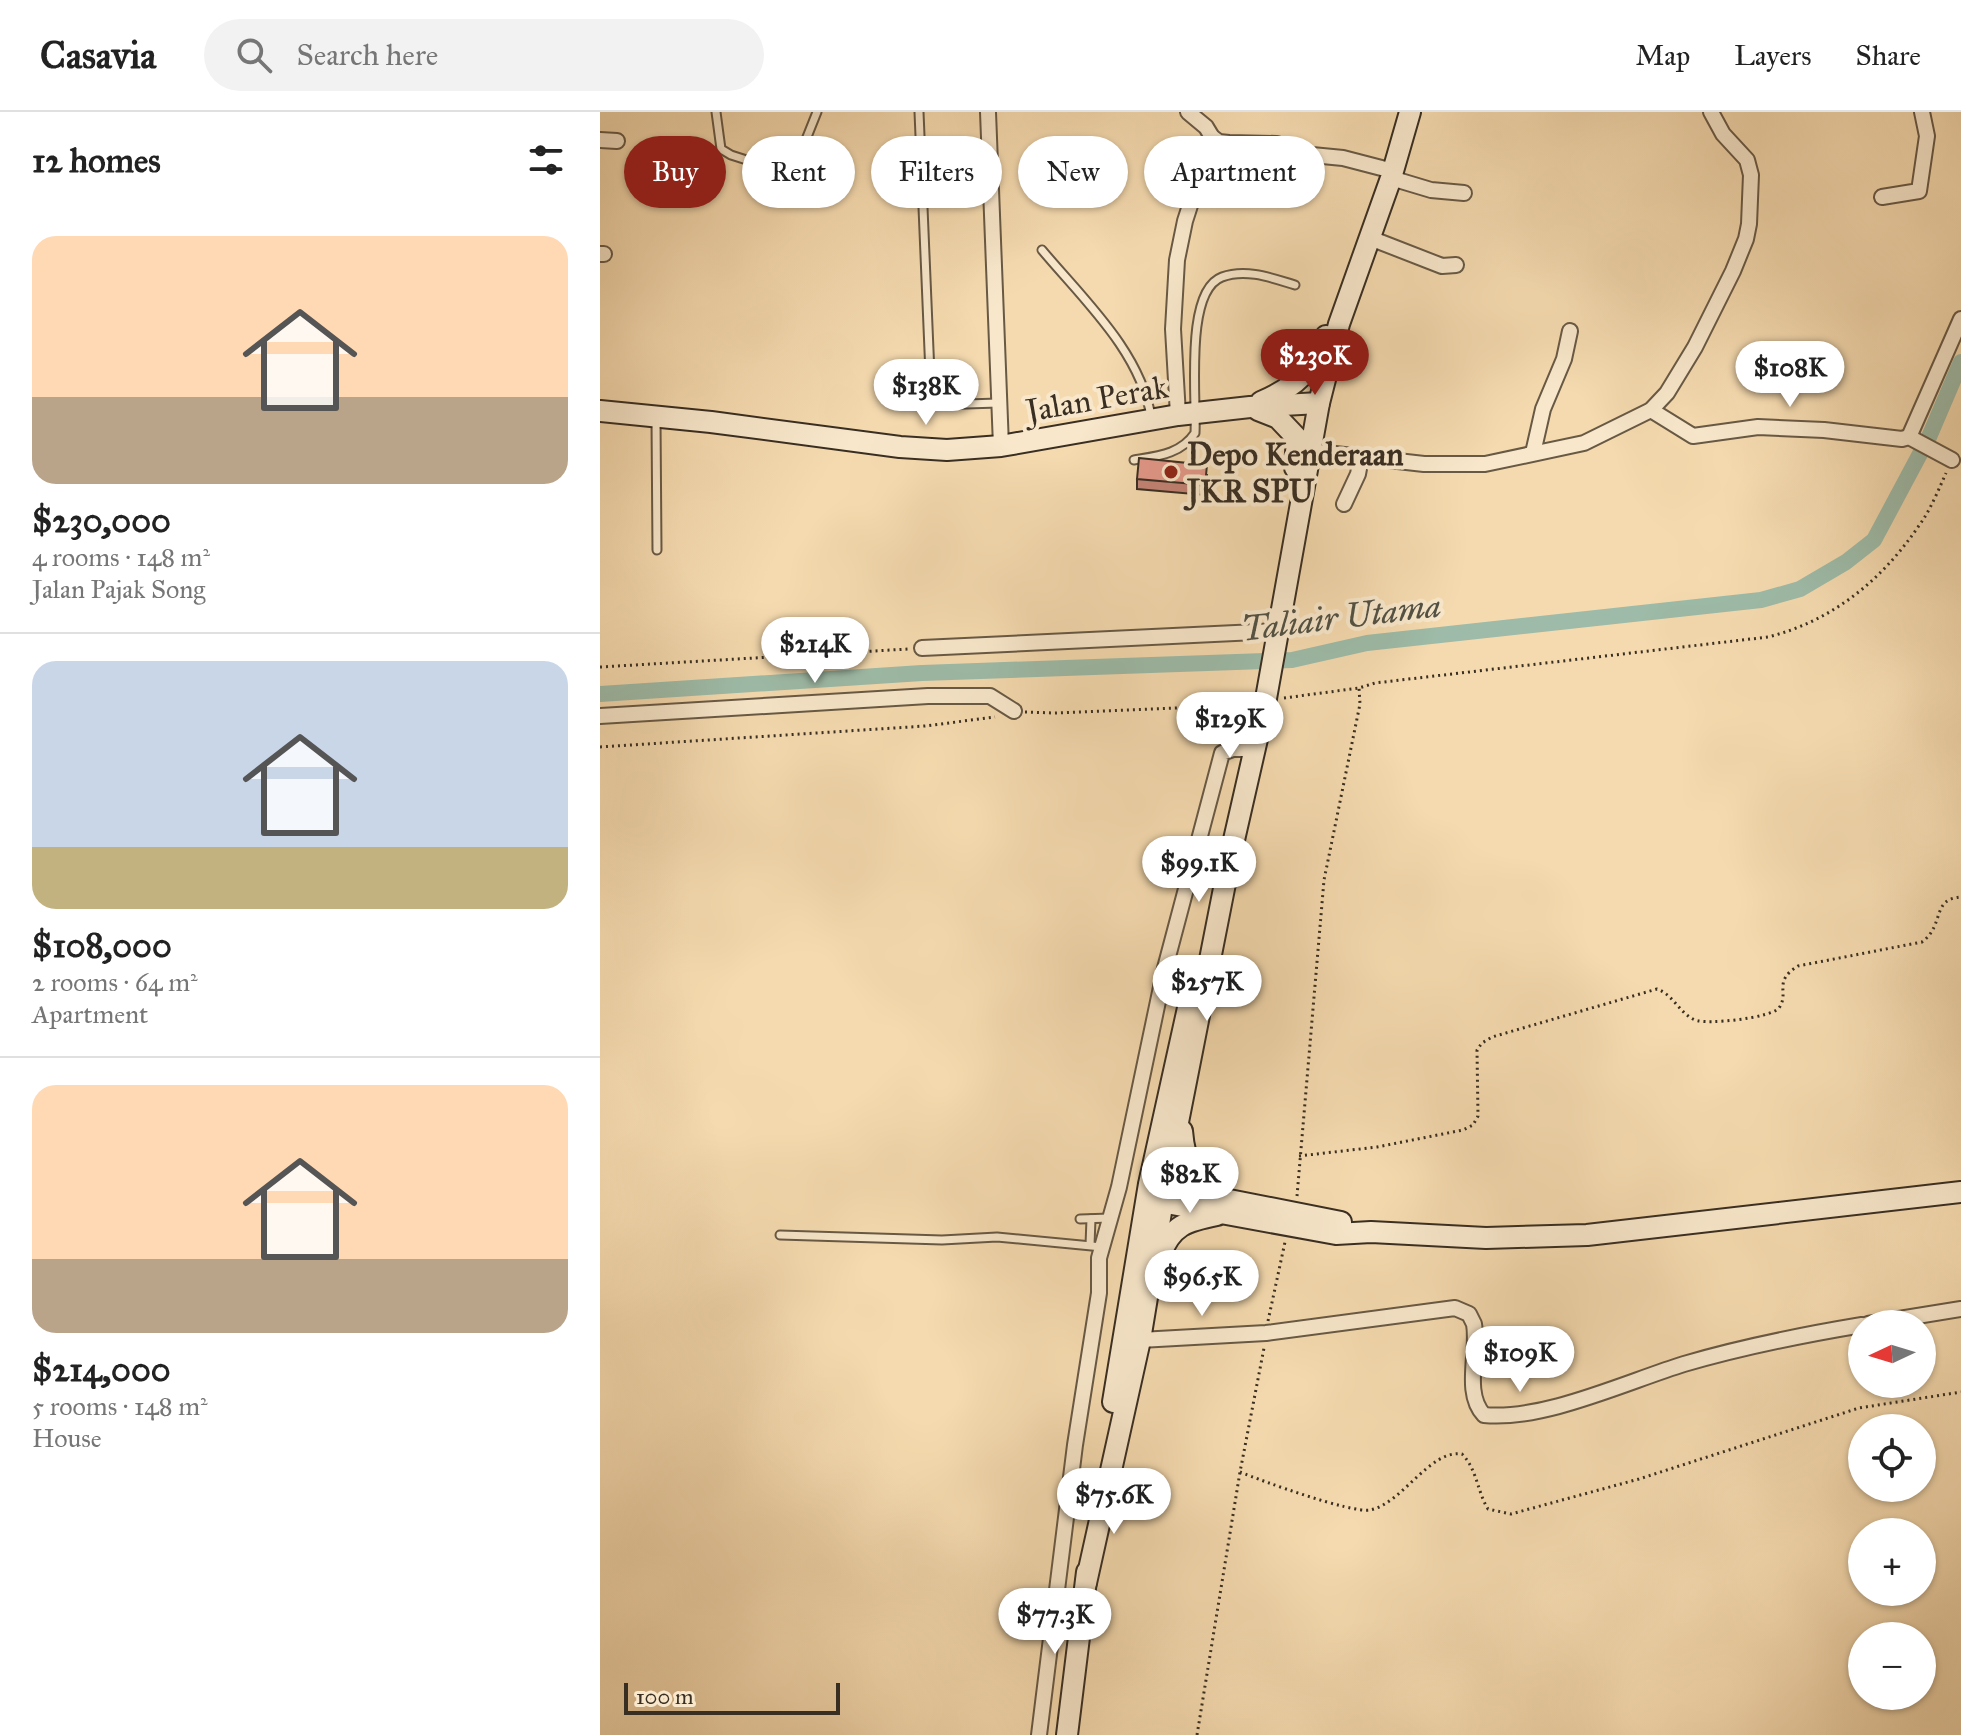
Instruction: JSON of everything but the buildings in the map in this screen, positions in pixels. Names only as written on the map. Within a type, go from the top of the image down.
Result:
[{"type":"street","points":[[988,112],[989,136]]},
{"type":"street","points":[[1188,112],[1206,127],[1211,136]]},
{"type":"street","points":[[1086,1583],[1140,1340],[1150,1282],[1156,1193],[1180,1115],[1231,853],[1265,704],[1319,403],[1339,324],[1392,175],[1410,112]]},
{"type":"street","points":[[1309,451],[1424,464],[1485,464],[1584,443],[1651,410],[1667,393],[1721,299],[1747,232],[1751,190],[1747,160],[1723,134],[1711,112]]},
{"type":"street","points":[[1882,197],[1919,191],[1927,136],[1922,112]]},
{"type":"street","points":[[600,140],[617,141]]},
{"type":"street","points":[[1325,156],[1343,158],[1431,190],[1464,193]]},
{"type":"street","points":[[992,208],[1001,446]]},
{"type":"street","points":[[1187,414],[1173,329],[1177,260],[1189,208]]},
{"type":"street","points":[[1370,238],[1442,266],[1456,265]]},
{"type":"street","points":[[1912,439],[1961,319]]},
{"type":"street","points":[[1250,407],[1300,380],[1309,370],[1328,332],[1339,324]]},
{"type":"street","points":[[1533,453],[1543,409],[1564,359],[1570,331]]},
{"type":"street","name":"Jalan Perak","points":[[600,411],[947,450],[1001,446],[1187,414],[1319,403]]},
{"type":"street","points":[[1250,407],[1278,418],[1297,438],[1298,455],[1281,554],[1279,580],[1283,598]]},
{"type":"street","points":[[1651,410],[1693,436],[1758,427],[1912,439],[1949,458]]},
{"type":"street","points":[[1344,504],[1358,474],[1361,458]]},
{"type":"street","points":[[922,648],[1276,636]]},
{"type":"street","points":[[600,716],[928,696],[990,696],[1014,711]]},
{"type":"street","points":[[1039,1735],[1075,1445],[1099,1293],[1096,1246],[1110,1218],[1165,968],[1222,753],[1233,749],[1255,749]]},
{"type":"street","points":[[1067,1735],[1098,1485],[1199,960],[1231,853]]},
{"type":"street","points":[[1180,1115],[1183,1150],[1188,1165],[1222,1206]]},
{"type":"street","points":[[1156,1193],[1291,1220],[1336,1234],[1371,1232],[1486,1238],[1587,1235],[1961,1192]]},
{"type":"street","points":[[1150,1282],[1172,1231],[1222,1206]]},
{"type":"street","points":[[1140,1340],[1266,1333],[1455,1308],[1472,1319],[1476,1334],[1474,1391],[1477,1407],[1484,1415],[1499,1417],[1576,1400],[1736,1349],[1848,1328]]},
{"type":"street","points":[[1936,1313],[1961,1309]]},
{"type":"lane","points":[[716,112],[721,149],[781,172],[795,167],[817,112]]},
{"type":"lane","points":[[919,112],[920,136]]},
{"type":"lane","points":[[924,208],[931,398],[935,405],[999,403]]},
{"type":"lane","points":[[1042,250],[1129,359],[1148,397],[1152,419]]},
{"type":"lane","points":[[1134,460],[1186,446],[1195,433],[1187,414],[1197,326],[1200,305],[1212,284],[1220,277],[1257,273],[1295,285]]},
{"type":"lane","points":[[656,416],[657,550]]},
{"type":"lane","points":[[1080,1219],[1110,1218]]},
{"type":"lane","points":[[780,1235],[942,1240],[997,1237],[1096,1246],[1091,1219]]},
{"type":"path","points":[[600,747],[925,726],[979,721],[1014,711],[1069,713],[1265,704],[1289,696],[1359,688],[1375,683],[1768,637],[1798,629],[1827,616],[1858,594],[1890,563],[1920,525],[1949,458]]},
{"type":"path","points":[[600,667],[922,648]]},
{"type":"path","points":[[1197,1735],[1240,1472],[1291,1220],[1324,880],[1360,704],[1359,688]]},
{"type":"path","points":[[1299,1156],[1377,1147],[1463,1130],[1473,1125],[1478,1116],[1477,1050],[1492,1037],[1657,989],[1667,993],[1691,1018],[1704,1023],[1768,1014],[1778,1009],[1782,999],[1782,982],[1798,966],[1922,942],[1936,926],[1943,904],[1951,898],[1961,897]]},
{"type":"path","points":[[1240,1472],[1309,1496],[1360,1510],[1371,1510],[1387,1502],[1445,1454],[1452,1452],[1462,1454],[1469,1461],[1480,1496],[1488,1509],[1511,1514],[1639,1479],[1859,1408],[1961,1392]]},
{"type":"waterway","name":"Taliair Utama","points":[[600,694],[922,673],[1292,660],[1367,643],[1761,600],[1800,589],[1846,562],[1874,540],[1929,437],[1961,362]]},
{"type":"place","name":"Depo Kenderaan JKR SPU","points":[[1171,472]]}]
